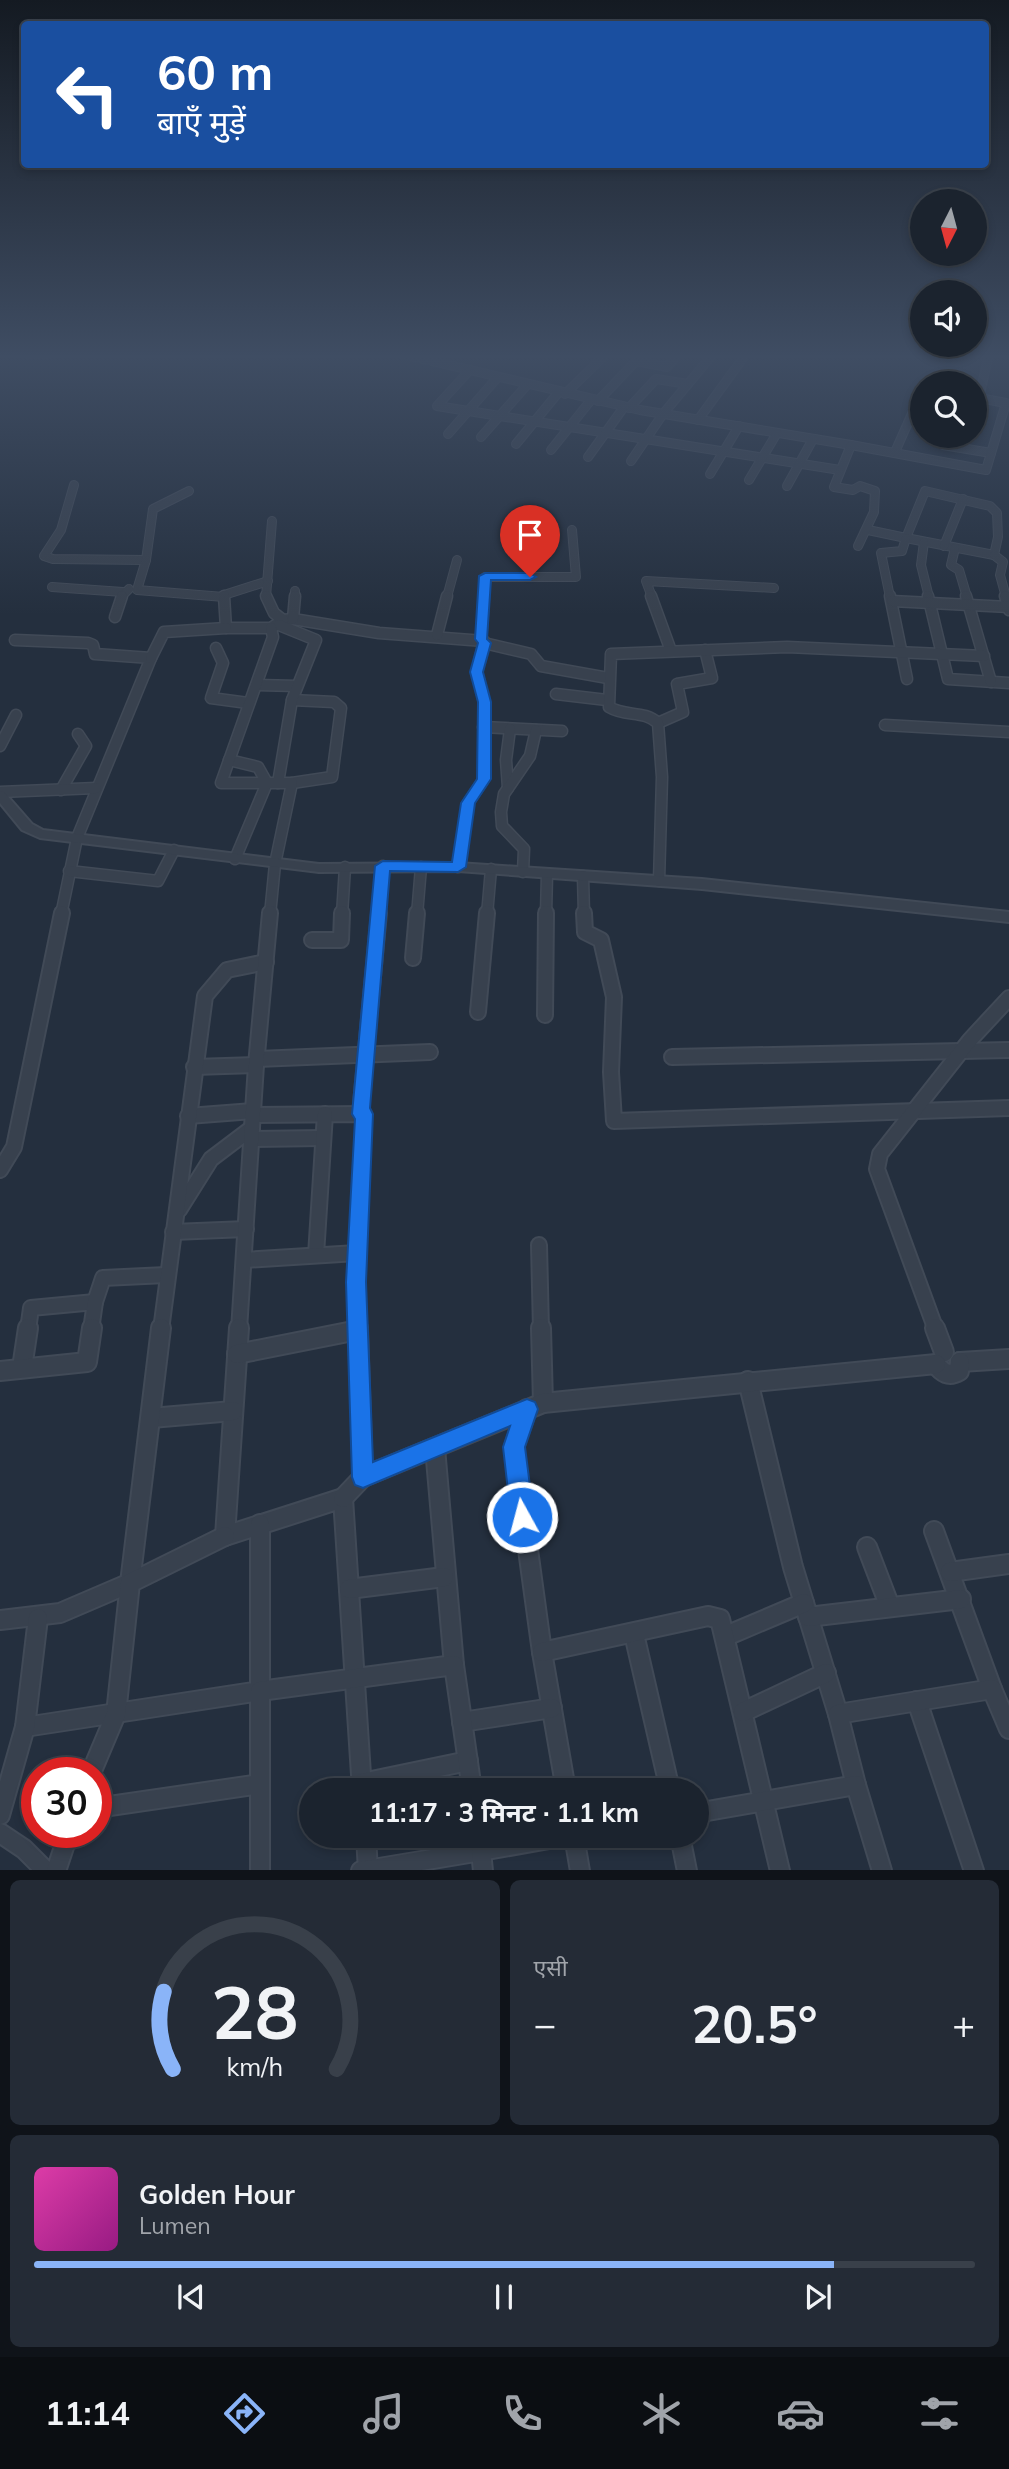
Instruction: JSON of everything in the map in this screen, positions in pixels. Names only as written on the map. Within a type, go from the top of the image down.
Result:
[{"type":"street","points":[[551,450],[558,441]]},
{"type":"street","points":[[588,457],[599,441]]},
{"type":"street","points":[[631,461],[645,441]]},
{"type":"street","points":[[654,441],[840,470]]},
{"type":"street","points":[[710,474],[731,441]]},
{"type":"street","points":[[749,480],[772,441]]},
{"type":"street","points":[[787,486],[812,441]]},
{"type":"street","points":[[828,441],[986,470],[994,441]]},
{"type":"street","points":[[895,452],[900,441]]},
{"type":"street","points":[[852,445],[835,487],[854,490],[860,486],[875,491],[874,512],[868,530],[858,545]]},
{"type":"street","points":[[937,460],[942,448]]},
{"type":"street","points":[[961,448],[991,453]]},
{"type":"street","points":[[74,485],[61,530],[44,556],[53,559],[146,560]]},
{"type":"street","points":[[137,590],[146,560],[153,509],[188,491]]},
{"type":"street","points":[[907,679],[881,553],[900,552],[923,492],[935,491],[996,509],[998,537],[994,555]]},
{"type":"street","points":[[944,546],[963,499]]},
{"type":"street","points":[[235,859],[273,783],[292,700],[316,640],[282,623],[267,600],[272,521]]},
{"type":"street","points":[[458,867],[468,803],[484,779],[484,702],[477,672],[483,641],[485,576],[576,577],[572,530]]},
{"type":"street","points":[[868,530],[994,555],[1003,562],[1000,575],[1009,608],[892,601]]},
{"type":"street","points":[[924,542],[920,565],[948,679],[1009,683]]},
{"type":"street","points":[[955,548],[951,565],[959,570],[991,682]]},
{"type":"street","points":[[437,635],[457,560]]},
{"type":"street","points":[[52,587],[223,595],[268,581]]},
{"type":"street","points":[[671,651],[646,581],[774,589]]},
{"type":"street","points":[[292,700],[334,702],[341,708],[332,777],[292,783],[221,783],[273,637],[295,591]]},
{"type":"street","points":[[115,617],[123,592]]},
{"type":"street","points":[[223,595],[226,628]]},
{"type":"street","points":[[0,1170],[14,1147],[77,838],[164,632],[282,623],[379,633],[437,635],[483,641],[531,654],[541,666],[608,678]]},
{"type":"street","points":[[15,640],[92,644],[95,654],[151,658]]},
{"type":"street","points":[[659,881],[662,777],[658,723],[648,715],[611,710],[607,700],[611,654],[787,647],[984,656]]},
{"type":"street","points":[[216,648],[223,663],[211,698],[248,703]]},
{"type":"street","points":[[658,723],[684,712],[677,684],[712,678],[705,650]]},
{"type":"street","points":[[257,685],[297,686]]},
{"type":"street","points":[[556,694],[607,700]]},
{"type":"street","points":[[0,746],[16,715]]},
{"type":"street","points":[[885,725],[1009,732]]},
{"type":"street","points":[[482,727],[562,731]]},
{"type":"street","points":[[508,788],[506,760],[510,729]]},
{"type":"street","points":[[523,872],[524,849],[506,832],[501,819],[502,802],[508,788],[530,756],[536,730]]},
{"type":"street","points":[[61,790],[86,746],[78,734]]},
{"type":"street","points":[[236,740],[246,763]]},
{"type":"street","points":[[229,760],[258,767],[273,783]]},
{"type":"street","points":[[225,1535],[256,1062],[275,864],[292,783]]},
{"type":"street","points":[[96,788],[61,790],[19,787],[0,794],[27,827],[40,834],[275,864],[458,867],[659,881],[866,900],[1009,917]]},
{"type":"street","points":[[69,871],[158,881],[174,850]]},
{"type":"street","points":[[360,1114],[383,866]]},
{"type":"street","points":[[413,958],[421,866]]},
{"type":"street","points":[[313,940],[341,940],[345,867]]},
{"type":"street","points":[[478,1012],[491,869]]},
{"type":"street","points":[[545,1015],[547,874]]},
{"type":"street","points":[[583,876],[585,932],[601,940],[614,997],[611,1072],[614,1121],[1009,1108]]},
{"type":"street","points":[[98,1757],[116,1714],[152,1418],[166,1275],[205,996],[209,988],[227,970],[266,962]]},
{"type":"street","points":[[1009,998],[962,1050],[913,1111],[880,1154],[877,1169],[944,1373],[952,1375],[959,1371],[960,1362],[1009,1359]]},
{"type":"street","points":[[672,1057],[933,1054],[962,1050],[1009,1050]]},
{"type":"street","points":[[194,1067],[429,1052]]},
{"type":"street","points":[[316,1255],[325,1114]]},
{"type":"street","points":[[174,1225],[211,1159],[252,1123],[325,1114],[364,1114],[357,1253],[363,1477]]},
{"type":"street","points":[[188,1116],[252,1123],[323,1138]]},
{"type":"street","points":[[174,1225],[246,1230]]},
{"type":"street","points":[[539,1245],[535,1406],[514,1447],[542,1652],[564,1778]]},
{"type":"street","points":[[244,1260],[357,1253]]},
{"type":"street","points":[[0,1371],[87,1362],[95,1302],[103,1278],[166,1275]]},
{"type":"street","points":[[22,1368],[31,1308],[95,1302]]},
{"type":"street","points":[[237,1354],[358,1329]]},
{"type":"street","points":[[0,1620],[38,1618],[60,1613],[130,1583],[225,1535],[343,1498],[363,1477],[535,1406],[940,1358]]},
{"type":"street","points":[[748,1381],[806,1610],[883,1870]]},
{"type":"street","points":[[152,1418],[233,1411]]},
{"type":"street","points":[[435,1448],[444,1577],[470,1778]]},
{"type":"street","points":[[343,1498],[361,1778]]},
{"type":"street","points":[[260,1524],[260,1870]]},
{"type":"street","points":[[934,1531],[1009,1729]]},
{"type":"street","points":[[867,1547],[890,1607]]},
{"type":"street","points":[[950,1572],[1009,1564]]},
{"type":"street","points":[[349,1589],[444,1577]]},
{"type":"street","points":[[726,1636],[806,1610],[890,1607],[961,1599]]},
{"type":"street","points":[[542,1652],[708,1616],[720,1619],[780,1870]]},
{"type":"street","points":[[0,1815],[25,1727],[38,1618]]},
{"type":"street","points":[[634,1634],[663,1778]]},
{"type":"street","points":[[25,1727],[354,1677],[454,1665]]},
{"type":"street","points":[[743,1712],[826,1673]]},
{"type":"street","points":[[838,1714],[992,1689]]},
{"type":"street","points":[[917,1701],[974,1870]]},
{"type":"street","points":[[462,1722],[552,1709]]},
{"type":"street","points":[[397,1778],[468,1762]]},
{"type":"street","points":[[112,1806],[260,1784]]},
{"type":"street","points":[[709,1810],[856,1785]]},
{"type":"street","points":[[0,1833],[24,1849],[45,1870]]},
{"type":"street","points":[[56,1870],[64,1848]]},
{"type":"street","points":[[366,1848],[366,1870],[502,1848]]},
{"type":"street","points":[[576,1848],[580,1870]]},
{"type":"street","points":[[682,1848],[687,1870]]},
{"type":"route","points":[[522,1517],[514,1447],[527,1409],[363,1477],[356,1282],[364,1114],[360,1114],[383,866],[458,867],[468,803],[475,788],[484,779],[484,702],[478,686],[477,665],[484,643],[481,639],[485,576],[530,577]]}]
